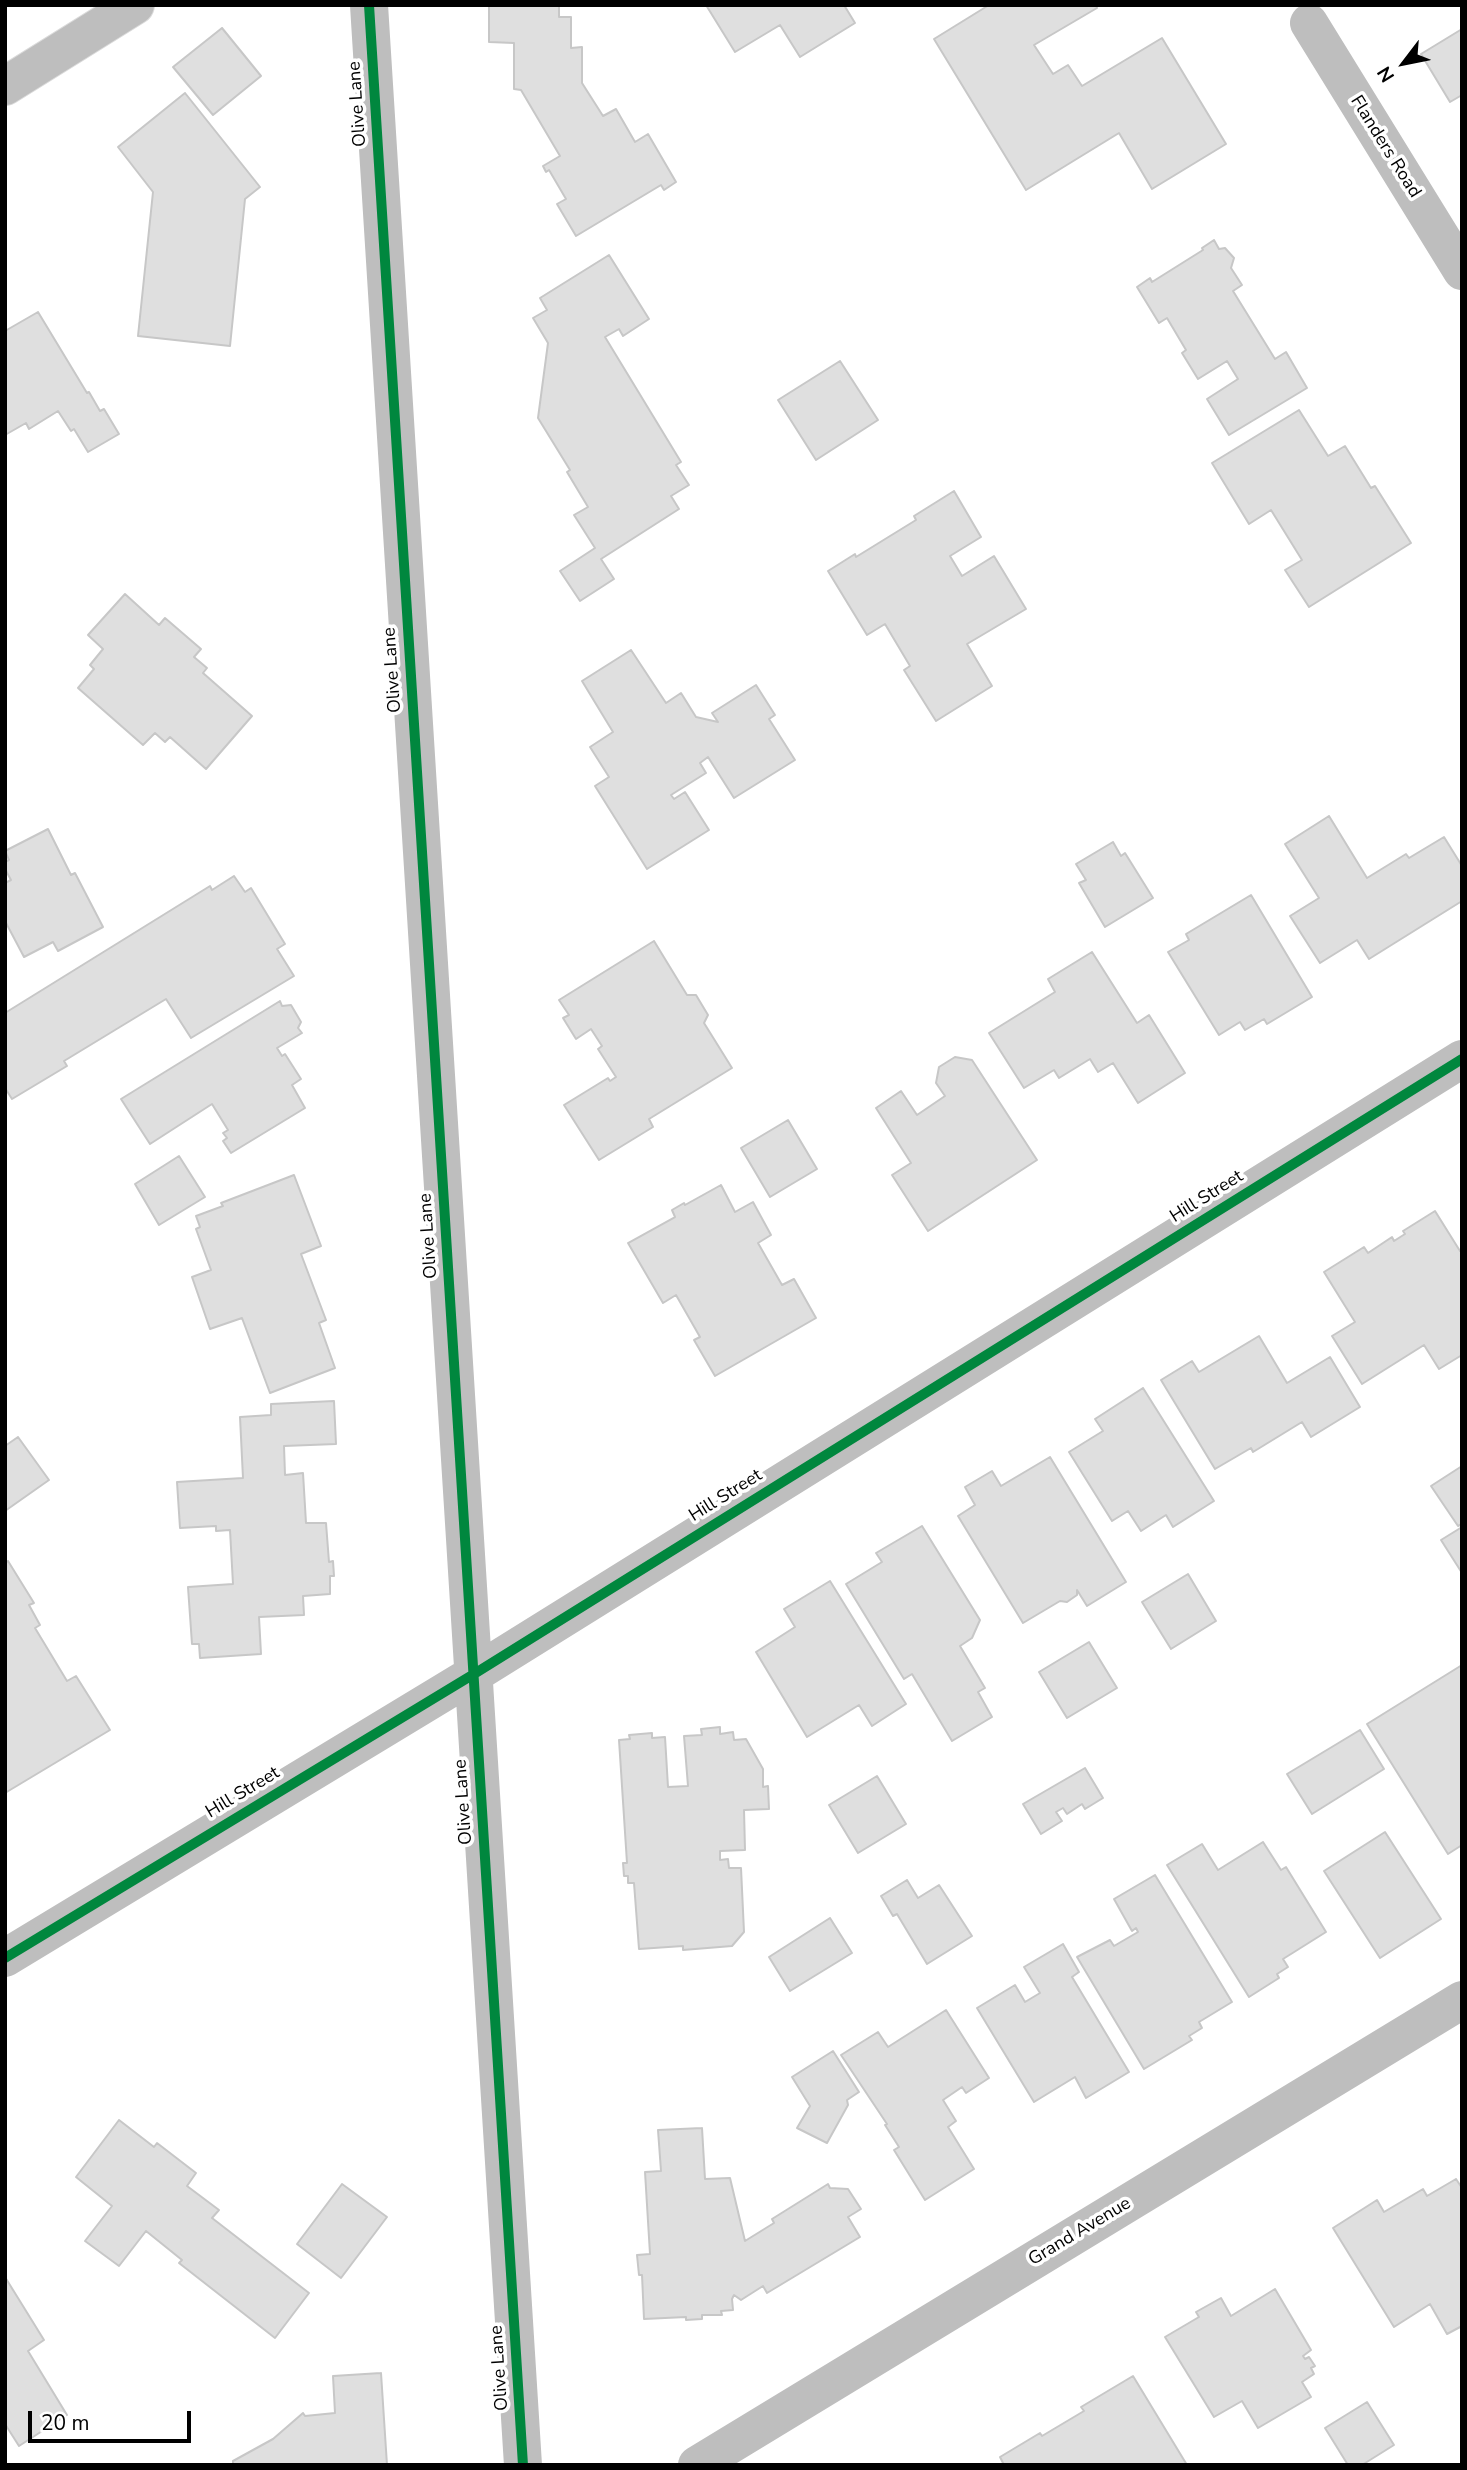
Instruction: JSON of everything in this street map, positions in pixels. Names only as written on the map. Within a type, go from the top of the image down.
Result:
[{"type":"street","points":[[5,86],[135,5]]},
{"type":"street","name":"Olive Lane","points":[[369,5],[523,2465]]},
{"type":"street","name":"Flanders Road","points":[[1309,23],[1462,271]]},
{"type":"street","name":"Hill Street","points":[[5,1958],[474,1674],[1462,1059]]},
{"type":"street","name":"Grand Avenue","points":[[697,2465],[1462,2000]]},
{"type":"building","points":[[489,5],[559,5],[559,17],[571,17],[571,48],[582,47],[582,83],[603,116],[616,109],[635,142],[648,134],[676,182],[664,190],[661,185],[576,236],[557,204],[566,199],[549,170],[546,172],[543,166],[560,156],[521,90],[514,89],[514,43],[489,42]]},
{"type":"building","points":[[706,5],[844,5],[855,23],[800,57],[780,25],[735,52]]},
{"type":"building","points":[[989,5],[1096,5],[1097,8],[1034,45],[1053,74],[1068,65],[1082,86],[1162,38],[1226,144],[1152,189],[1119,133],[1026,190],[934,39]]},
{"type":"building","points":[[222,28],[261,76],[213,115],[173,67]]},
{"type":"building","points":[[1462,29],[1462,95],[1450,102],[1421,54]]},
{"type":"building","points":[[185,93],[260,187],[245,199],[230,346],[138,336],[153,192],[118,147]]},
{"type":"building","points":[[1214,240],[1219,249],[1225,248],[1234,258],[1231,268],[1242,285],[1233,291],[1275,359],[1286,352],[1307,388],[1229,435],[1207,399],[1238,379],[1227,361],[1198,379],[1182,353],[1186,350],[1167,318],[1159,323],[1137,287],[1150,278],[1152,282],[1203,250],[1202,248]]},
{"type":"building","points":[[609,255],[649,319],[623,336],[619,329],[605,337],[681,462],[676,465],[689,485],[671,496],[679,509],[601,559],[614,579],[580,601],[560,571],[595,548],[574,515],[588,507],[567,472],[570,470],[538,418],[548,343],[533,318],[547,310],[540,298]]},
{"type":"building","points":[[38,312],[87,393],[89,392],[100,411],[104,409],[119,434],[88,452],[74,429],[71,431],[58,411],[29,429],[26,423],[5,435],[5,331]]},
{"type":"building","points":[[840,361],[878,420],[816,460],[778,400]]},
{"type":"building","points":[[1299,410],[1328,456],[1345,446],[1371,488],[1375,486],[1411,543],[1309,607],[1285,570],[1302,560],[1271,510],[1249,524],[1212,463]]},
{"type":"building","points":[[954,491],[981,537],[950,556],[962,576],[994,556],[1026,609],[967,644],[992,686],[936,721],[904,670],[910,666],[885,624],[867,635],[828,571],[916,520],[914,516]]},
{"type":"building","points":[[125,594],[159,625],[165,618],[201,649],[194,657],[207,668],[203,673],[252,716],[206,769],[170,737],[165,742],[155,733],[143,745],[78,688],[94,669],[90,665],[103,649],[88,635]]},
{"type":"building","points":[[631,650],[666,703],[681,693],[696,717],[718,722],[712,713],[756,685],[775,715],[769,719],[795,760],[734,798],[708,757],[700,763],[706,773],[671,795],[674,799],[685,792],[709,830],[647,869],[595,786],[609,777],[590,747],[613,732],[582,681]]},
{"type":"building","points":[[1329,816],[1367,878],[1406,854],[1409,858],[1444,837],[1462,866],[1462,901],[1369,959],[1357,940],[1320,963],[1290,916],[1319,898],[1285,844]]},
{"type":"building","points":[[48,829],[71,875],[75,873],[103,927],[58,951],[53,942],[24,957],[5,921],[5,883],[11,880],[5,869],[5,862],[9,860],[5,851]]},
{"type":"building","points":[[1113,842],[1121,856],[1125,853],[1153,898],[1105,927],[1079,883],[1086,880],[1076,864]]},
{"type":"building","points":[[234,876],[245,892],[251,888],[285,944],[277,949],[294,976],[191,1038],[166,999],[64,1061],[67,1066],[12,1099],[5,1088],[5,1013],[210,886],[212,890]]},
{"type":"building","points":[[1251,895],[1312,997],[1267,1024],[1264,1019],[1245,1030],[1240,1022],[1219,1035],[1168,952],[1189,940],[1186,934]]},
{"type":"building","points":[[654,941],[687,995],[696,995],[708,1015],[704,1023],[732,1068],[649,1119],[653,1127],[599,1160],[564,1105],[608,1078],[610,1081],[616,1077],[598,1049],[602,1046],[591,1029],[576,1039],[563,1018],[569,1015],[559,1000]]},
{"type":"building","points":[[1092,952],[1137,1023],[1149,1015],[1185,1073],[1138,1103],[1113,1063],[1098,1072],[1090,1059],[1059,1078],[1054,1070],[1024,1088],[989,1033],[1055,992],[1048,979]]},
{"type":"building","points":[[280,1001],[282,1006],[291,1005],[301,1022],[298,1028],[302,1033],[277,1048],[282,1056],[285,1054],[301,1079],[292,1085],[305,1108],[231,1153],[223,1141],[227,1138],[223,1133],[228,1130],[212,1104],[150,1144],[121,1099]]},
{"type":"building","points":[[955,1057],[972,1060],[1037,1160],[928,1231],[892,1175],[911,1163],[876,1108],[901,1091],[917,1115],[945,1096],[936,1083],[939,1067]]},
{"type":"building","points":[[788,1120],[817,1169],[770,1197],[741,1148]]},
{"type":"building","points":[[179,1156],[205,1197],[159,1225],[135,1184]]},
{"type":"building","points":[[294,1175],[321,1246],[301,1254],[326,1320],[319,1323],[335,1368],[270,1393],[242,1318],[210,1329],[192,1277],[211,1270],[196,1229],[200,1227],[196,1216],[223,1206],[221,1203]]},
{"type":"building","points":[[721,1185],[735,1212],[753,1202],[771,1235],[758,1243],[782,1285],[794,1279],[816,1318],[715,1376],[694,1340],[700,1337],[676,1295],[663,1303],[628,1243],[675,1217],[672,1210]]},
{"type":"building","points":[[1435,1211],[1460,1251],[1462,1250],[1462,1355],[1439,1369],[1424,1345],[1362,1384],[1332,1336],[1355,1322],[1324,1272],[1364,1247],[1368,1253],[1392,1237],[1394,1241],[1405,1234],[1403,1231]]},
{"type":"building","points":[[1259,1336],[1287,1383],[1330,1357],[1360,1407],[1311,1437],[1302,1422],[1253,1452],[1251,1448],[1215,1469],[1161,1380],[1192,1361],[1199,1372]]},
{"type":"building","points":[[1143,1388],[1214,1501],[1173,1527],[1166,1515],[1141,1531],[1128,1511],[1112,1521],[1069,1452],[1103,1431],[1095,1419]]},
{"type":"building","points":[[334,1401],[336,1444],[284,1446],[285,1475],[303,1473],[306,1523],[326,1523],[329,1562],[333,1561],[334,1576],[330,1576],[330,1594],[303,1596],[304,1615],[259,1617],[261,1654],[200,1658],[199,1644],[192,1644],[188,1587],[233,1584],[230,1530],[216,1531],[216,1526],[180,1528],[177,1482],[243,1478],[240,1417],[271,1415],[271,1404]]},
{"type":"building","points":[[18,1437],[49,1480],[5,1511],[5,1446]]},
{"type":"building","points":[[1050,1457],[1126,1582],[1087,1606],[1077,1590],[1077,1595],[1067,1602],[1060,1601],[1023,1623],[958,1516],[975,1505],[965,1487],[992,1471],[1001,1486]]},
{"type":"building","points":[[1462,1466],[1462,1524],[1458,1526],[1431,1486]]},
{"type":"building","points":[[922,1526],[980,1620],[972,1638],[960,1646],[985,1688],[978,1692],[992,1717],[952,1741],[912,1674],[904,1679],[846,1584],[882,1562],[876,1553]]},
{"type":"building","points":[[1462,1527],[1462,1573],[1441,1540]]},
{"type":"building","points":[[8,1561],[34,1603],[29,1605],[40,1625],[35,1628],[67,1681],[76,1676],[110,1730],[5,1793],[5,1563]]},
{"type":"building","points":[[1188,1574],[1216,1621],[1171,1649],[1142,1602]]},
{"type":"building","points":[[830,1581],[906,1704],[872,1726],[859,1705],[807,1737],[756,1652],[795,1627],[784,1609]]},
{"type":"building","points":[[1089,1642],[1117,1688],[1067,1718],[1039,1672]]},
{"type":"building","points":[[1462,1665],[1462,1845],[1448,1854],[1367,1724]]},
{"type":"building","points":[[720,1727],[720,1734],[733,1732],[734,1740],[746,1739],[763,1769],[763,1787],[768,1786],[769,1809],[744,1810],[745,1850],[720,1851],[720,1860],[728,1859],[729,1868],[741,1868],[744,1932],[732,1946],[683,1950],[683,1946],[639,1949],[634,1883],[628,1883],[628,1876],[624,1876],[623,1863],[627,1863],[619,1740],[630,1739],[629,1735],[652,1733],[652,1738],[665,1737],[668,1787],[688,1786],[684,1736],[702,1735],[701,1729]]},
{"type":"building","points":[[1360,1730],[1384,1769],[1312,1814],[1287,1774]]},
{"type":"building","points":[[1085,1768],[1103,1798],[1085,1809],[1082,1804],[1067,1814],[1063,1808],[1056,1812],[1062,1821],[1041,1834],[1023,1804]]},
{"type":"building","points":[[877,1776],[906,1824],[858,1853],[829,1805]]},
{"type":"building","points":[[1385,1832],[1441,1919],[1380,1958],[1324,1871]]},
{"type":"building","points":[[1263,1842],[1281,1870],[1286,1867],[1326,1932],[1283,1959],[1288,1967],[1277,1974],[1279,1978],[1249,1997],[1167,1865],[1202,1844],[1218,1870]]},
{"type":"building","points":[[1155,1875],[1232,2002],[1199,2022],[1202,2028],[1189,2036],[1192,2040],[1144,2069],[1077,1957],[1110,1940],[1114,1946],[1138,1932],[1136,1928],[1132,1931],[1114,1899]]},
{"type":"building","points":[[907,1880],[918,1898],[939,1885],[972,1936],[927,1964],[897,1914],[893,1916],[881,1896]]},
{"type":"building","points":[[830,1918],[852,1953],[790,1991],[769,1957]]},
{"type":"building","points":[[1063,1944],[1079,1972],[1072,1977],[1129,2072],[1086,2098],[1075,2077],[1034,2102],[977,2008],[1015,1985],[1025,2002],[1040,1993],[1024,1967]]},
{"type":"building","points":[[946,2010],[989,2078],[966,2093],[962,2087],[943,2100],[956,2121],[948,2127],[974,2169],[925,2200],[894,2150],[899,2147],[885,2125],[887,2124],[841,2055],[878,2032],[888,2047]]},
{"type":"building","points":[[833,2051],[859,2092],[847,2100],[848,2105],[827,2143],[797,2128],[810,2106],[792,2077]]},
{"type":"building","points":[[119,2120],[154,2147],[157,2143],[196,2173],[187,2186],[219,2210],[212,2218],[309,2293],[275,2338],[179,2263],[182,2260],[146,2231],[119,2266],[85,2241],[112,2206],[76,2177]]},
{"type":"building","points":[[702,2128],[705,2179],[730,2178],[745,2241],[774,2223],[772,2219],[828,2184],[830,2188],[848,2189],[861,2209],[848,2217],[860,2237],[767,2293],[763,2286],[741,2300],[734,2295],[733,2310],[721,2311],[722,2315],[702,2315],[702,2319],[686,2320],[686,2317],[644,2319],[642,2275],[639,2275],[637,2255],[650,2254],[645,2172],[661,2171],[658,2130]]},
{"type":"building","points":[[1456,2179],[1462,2188],[1462,2326],[1447,2334],[1430,2304],[1394,2327],[1333,2228],[1377,2200],[1384,2212],[1423,2189],[1427,2196]]},
{"type":"building","points":[[342,2184],[387,2217],[341,2278],[297,2244]]},
{"type":"building","points":[[5,2277],[44,2340],[28,2351],[67,2415],[19,2446],[5,2424]]},
{"type":"building","points":[[1275,2289],[1311,2350],[1303,2356],[1305,2359],[1309,2357],[1315,2366],[1311,2368],[1314,2374],[1302,2382],[1311,2397],[1258,2428],[1242,2401],[1214,2417],[1165,2337],[1199,2317],[1196,2312],[1221,2298],[1231,2316]]},
{"type":"building","points":[[381,2373],[387,2465],[233,2465],[233,2461],[273,2439],[303,2413],[305,2416],[335,2413],[333,2376]]},
{"type":"building","points":[[1133,2376],[1187,2465],[1004,2465],[1000,2457],[1084,2411],[1081,2407]]},
{"type":"building","points":[[1367,2402],[1394,2445],[1362,2465],[1348,2465],[1325,2428]]},
{"type":"cycle path","points":[[369,5],[523,2465]]},
{"type":"cycle path","points":[[5,1958],[474,1674],[1462,1059]]}]
